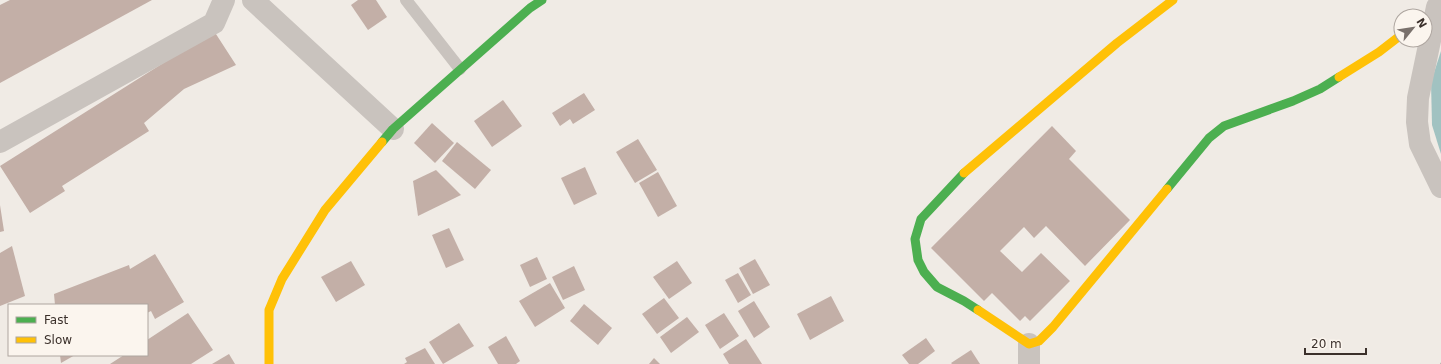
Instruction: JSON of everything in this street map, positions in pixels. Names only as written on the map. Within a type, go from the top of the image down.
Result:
[{"type":"street","points":[[0,142],[214,23],[224,0]]},
{"type":"street","points":[[254,0],[393,129]]},
{"type":"street","points":[[1173,0],[1117,43],[970,167],[921,220],[915,239],[918,260],[924,272],[937,287],[964,301],[1029,354],[1033,345],[1041,340],[1053,327],[1209,138],[1224,126],[1293,101],[1320,89],[1379,52],[1393,41]]},
{"type":"street","points":[[269,364],[269,310],[282,279],[325,210],[393,129],[533,3]]},
{"type":"street","points":[[1434,9],[1418,98],[1417,122],[1420,144],[1441,187]]},
{"type":"lane","points":[[406,0],[460,69]]},
{"type":"water","points":[[1441,51],[1441,154],[1432,125],[1431,82]]},
{"type":"building","points":[[10,0],[152,0],[0,83],[0,5]]},
{"type":"building","points":[[358,0],[376,0],[387,17],[368,30],[351,5]]},
{"type":"building","points":[[214,31],[236,65],[184,89],[144,123],[149,131],[62,186],[65,191],[30,213],[0,166]]},
{"type":"building","points":[[584,93],[595,110],[573,124],[570,119],[560,126],[552,113]]},
{"type":"building","points":[[503,100],[522,126],[492,147],[474,121]]},
{"type":"building","points":[[432,123],[454,143],[435,163],[414,143]]},
{"type":"building","points":[[1052,126],[1076,151],[1069,159],[1130,220],[1085,266],[1046,226],[1034,238],[1024,227],[1000,251],[1022,272],[1041,253],[1070,281],[1030,321],[1025,316],[1020,321],[992,293],[984,301],[931,248]]},
{"type":"building","points":[[638,139],[657,170],[635,183],[616,152]]},
{"type":"building","points":[[457,142],[491,170],[475,189],[442,161]]},
{"type":"building","points":[[585,167],[597,194],[574,205],[561,178]]},
{"type":"building","points":[[436,170],[461,195],[418,216],[413,181]]},
{"type":"building","points":[[658,172],[677,206],[658,217],[639,183]]},
{"type":"building","points":[[0,205],[4,231],[0,232]]},
{"type":"building","points":[[449,228],[464,260],[446,268],[432,235]]},
{"type":"building","points":[[12,246],[25,296],[0,306],[0,253]]},
{"type":"building","points":[[155,254],[184,302],[155,319],[151,311],[148,312],[148,304],[55,304],[54,294],[129,265],[130,269]]},
{"type":"building","points":[[537,257],[547,279],[530,287],[520,265]]},
{"type":"building","points":[[755,259],[770,285],[753,294],[739,268]]},
{"type":"building","points":[[351,261],[365,285],[336,302],[321,277]]},
{"type":"building","points":[[677,261],[692,283],[669,299],[653,277]]},
{"type":"building","points":[[574,266],[585,290],[563,300],[552,277]]},
{"type":"building","points":[[738,273],[751,295],[738,303],[725,280]]},
{"type":"building","points":[[550,283],[565,308],[535,327],[519,301]]},
{"type":"building","points":[[831,296],[844,321],[810,340],[797,314]]},
{"type":"building","points":[[664,298],[679,318],[657,334],[642,314]]},
{"type":"building","points":[[754,301],[770,327],[754,338],[738,311]]},
{"type":"building","points":[[584,304],[612,328],[598,345],[570,321]]},
{"type":"building","points":[[188,313],[213,350],[191,364],[110,364],[122,356],[148,356],[148,339]]},
{"type":"building","points":[[724,313],[739,336],[720,349],[705,325]]},
{"type":"building","points":[[687,317],[699,332],[671,353],[660,337]]},
{"type":"building","points":[[459,323],[474,346],[443,364],[429,342]]},
{"type":"building","points":[[506,336],[520,361],[516,364],[498,364],[488,347]]},
{"type":"building","points":[[926,338],[935,351],[918,364],[909,364],[902,355]]},
{"type":"building","points":[[746,339],[762,364],[729,364],[723,354]]},
{"type":"building","points":[[425,348],[435,364],[404,364],[407,362],[405,358]]},
{"type":"building","points":[[971,350],[980,364],[951,363]]},
{"type":"building","points":[[229,354],[235,364],[212,364]]},
{"type":"building","points":[[60,356],[73,356],[61,363]]},
{"type":"building","points":[[654,358],[660,364],[649,364]]},
{"type":"traffic: fast","points":[[382,142],[393,129],[530,8],[542,0]]},
{"type":"traffic: fast","points":[[1167,189],[1209,138],[1224,126],[1293,101],[1320,89],[1339,77]]},
{"type":"traffic: fast","points":[[964,173],[921,219],[915,239],[918,260],[924,272],[937,287],[978,310]]},
{"type":"traffic: slow","points":[[964,173],[1117,43],[1173,0]]},
{"type":"traffic: slow","points":[[1339,77],[1379,52],[1393,41]]},
{"type":"traffic: slow","points":[[269,364],[269,310],[282,279],[325,210],[382,142]]},
{"type":"traffic: slow","points":[[978,310],[1029,344],[1039,341],[1053,327],[1167,189]]}]
